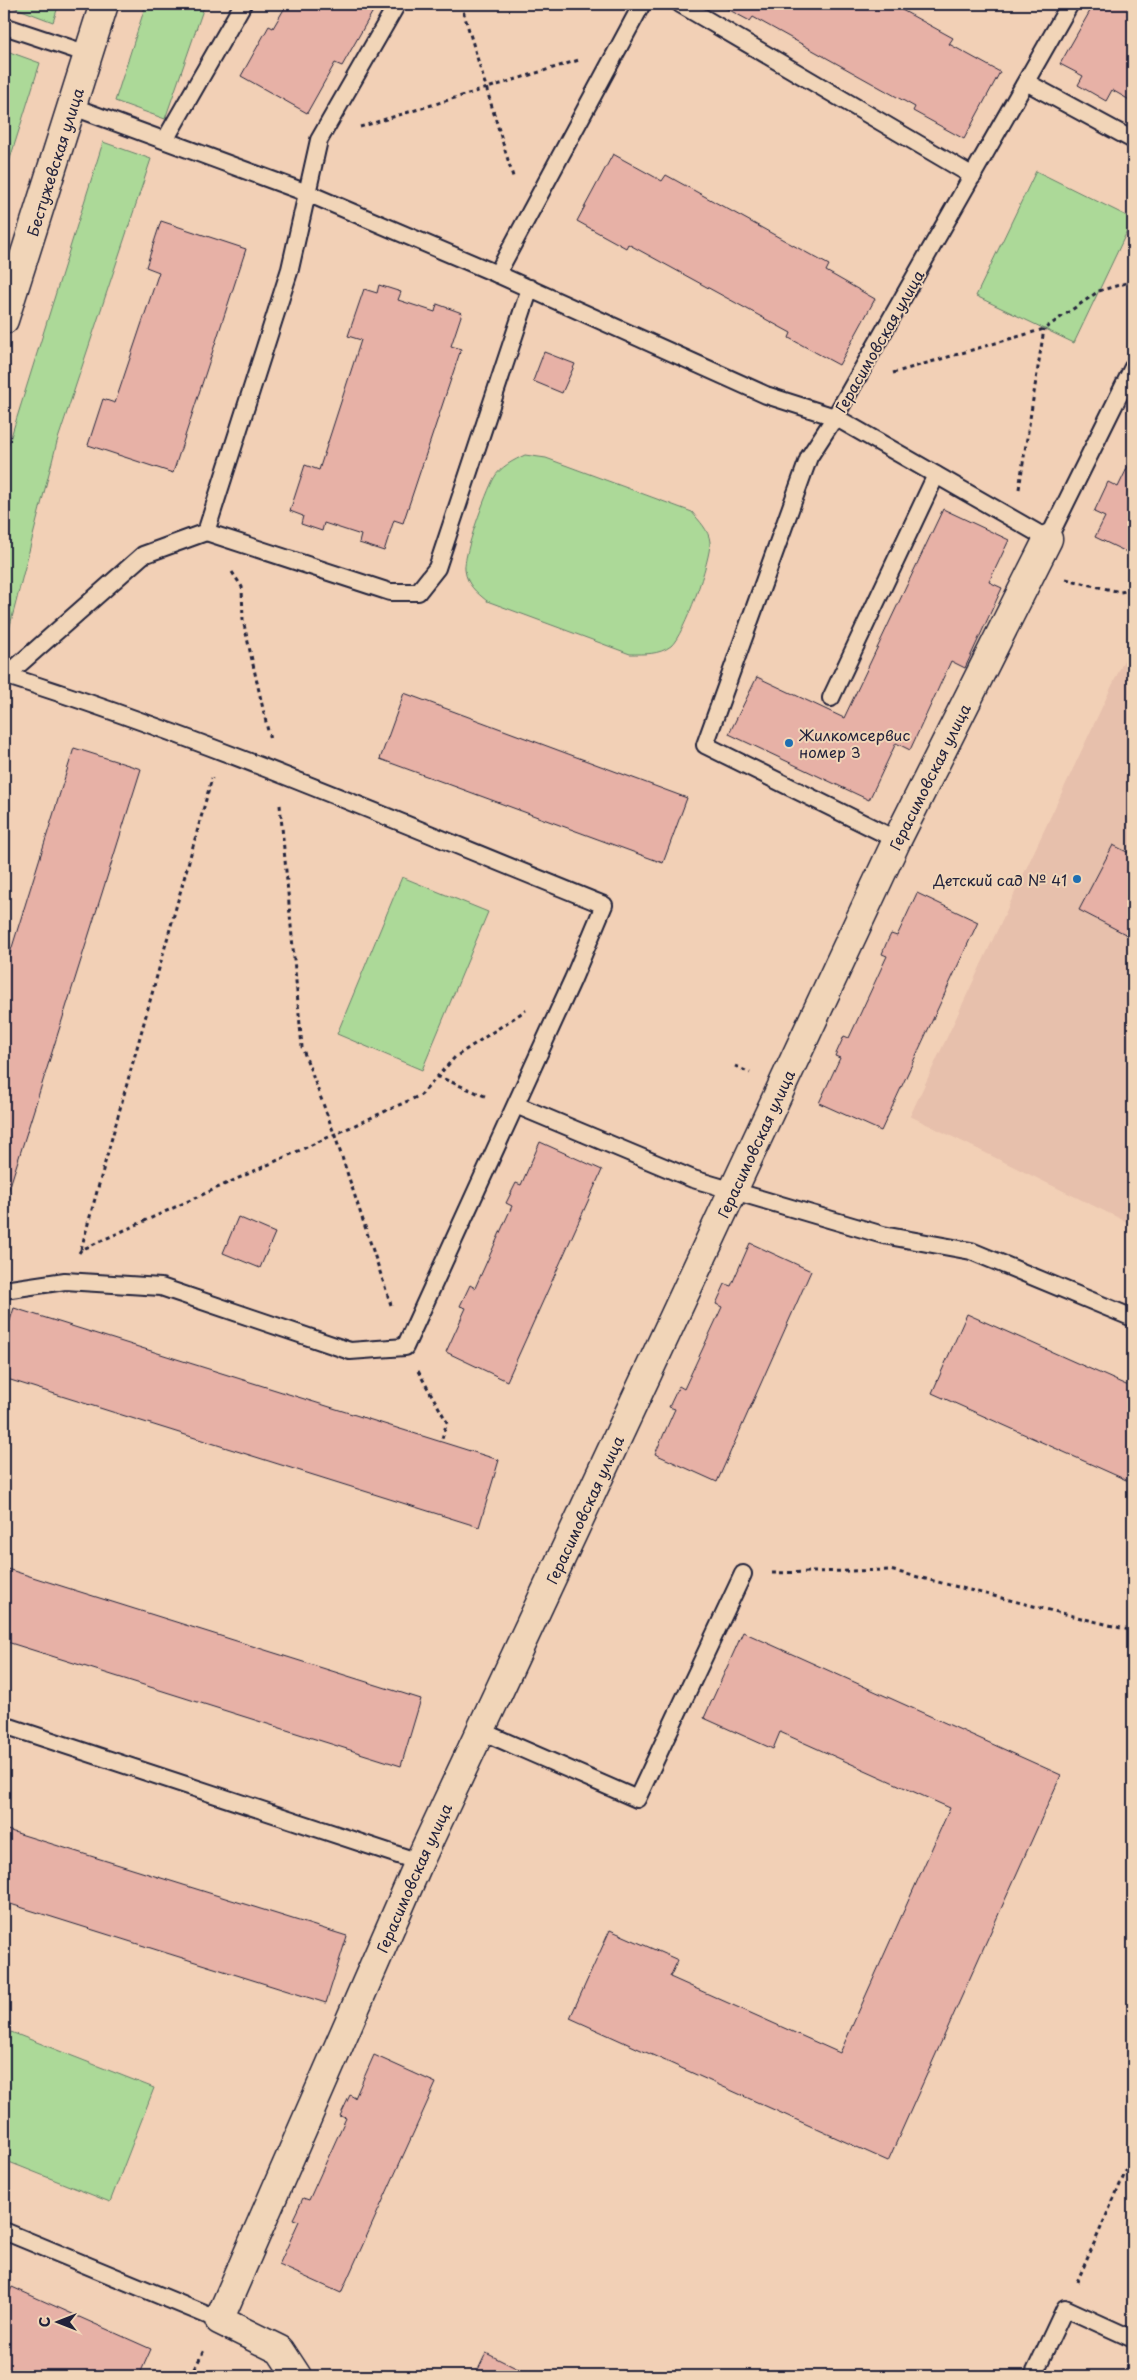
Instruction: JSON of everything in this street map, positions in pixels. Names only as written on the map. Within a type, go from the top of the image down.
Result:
[{"type":"street","name":"Бестужевская улица","points":[[4,320],[104,4]]},
{"type":"street","name":"Герасимовская улица","points":[[219,2320],[419,1862],[896,840],[1048,539]]},
{"type":"street","points":[[219,2320],[280,2350],[297,2376]]},
{"type":"lane","points":[[165,140],[243,4]]},
{"type":"lane","points":[[206,532],[290,269],[319,140],[397,4]]},
{"type":"lane","points":[[497,274],[642,4]]},
{"type":"lane","points":[[680,4],[973,176]]},
{"type":"lane","name":"Герасимовская улица","points":[[1048,539],[835,417],[1070,4]]},
{"type":"lane","points":[[4,26],[88,54]]},
{"type":"lane","points":[[1026,82],[1133,140]]},
{"type":"lane","points":[[71,106],[307,193],[530,288],[766,395],[835,417],[809,457],[705,745],[896,840]]},
{"type":"lane","points":[[5,675],[143,555],[206,532],[390,592],[418,592],[437,568],[530,288]]},
{"type":"lane","points":[[1048,539],[1133,367]]},
{"type":"lane","points":[[831,698],[936,475]]},
{"type":"lane","points":[[4,1290],[64,1281],[161,1287],[350,1351],[405,1347],[573,979],[604,905],[277,773],[76,698],[5,675]]},
{"type":"lane","points":[[516,1105],[693,1178],[883,1235],[971,1251],[1133,1318]]},
{"type":"lane","points":[[481,1730],[637,1799],[743,1574]]},
{"type":"lane","points":[[4,1725],[419,1862]]},
{"type":"lane","points":[[4,2231],[219,2320]]},
{"type":"lane","points":[[1033,2376],[1066,2308],[1133,2339]]},
{"type":"path","points":[[461,4],[526,220]]},
{"type":"path","points":[[319,140],[618,49]]},
{"type":"path","points":[[854,385],[1044,328],[1099,291],[1133,281]]},
{"type":"path","points":[[1014,520],[1044,328]]},
{"type":"path","points":[[206,532],[242,587],[242,620],[277,773],[302,1047],[335,1136],[405,1347],[447,1422],[441,1442]]},
{"type":"path","points":[[1063,579],[1120,592],[1133,590]]},
{"type":"path","points":[[64,1281],[81,1250],[213,777]]},
{"type":"path","points":[[81,1250],[335,1136],[420,1095],[455,1057],[573,979]]},
{"type":"path","points":[[437,1076],[500,1103],[516,1105]]},
{"type":"path","points":[[743,1574],[890,1570],[1133,1631]]},
{"type":"path","points":[[1066,2308],[1133,2155]]},
{"type":"shaded area","name":"Детский сад № 41","points":[[1133,641],[1133,1225],[910,1116]]},
{"type":"green space","points":[[12,4],[59,4],[53,22],[11,6]]},
{"type":"green space","points":[[146,4],[205,4],[165,119],[115,101]]},
{"type":"green space","points":[[4,50],[40,63],[4,178]]},
{"type":"green space","points":[[103,142],[151,159],[57,442],[4,649],[4,459]]},
{"type":"green space","points":[[1036,171],[1133,219],[1074,343],[976,296]]},
{"type":"green space","points":[[525,455],[546,458],[692,512],[701,522],[710,542],[706,564],[683,628],[671,646],[646,654],[630,654],[487,601],[473,588],[466,575],[465,562],[471,538],[486,497],[494,478],[500,470]]},
{"type":"green space","points":[[402,877],[488,912],[422,1070],[337,1034]]},
{"type":"green space","points":[[11,2032],[154,2088],[110,2202],[4,2160],[4,2051]]},
{"type":"building","points":[[287,4],[377,4],[342,66],[335,63],[307,113],[241,76],[269,26],[273,28]]},
{"type":"building","points":[[718,4],[891,4],[953,38],[949,44],[1000,72],[964,139],[913,111],[915,107],[753,17],[750,21]]},
{"type":"building","points":[[1094,4],[1122,4],[1133,10],[1133,102],[1112,90],[1106,101],[1078,85],[1083,76],[1060,64]]},
{"type":"building","points":[[613,154],[662,181],[666,175],[829,265],[826,271],[875,299],[839,365],[789,338],[791,333],[628,244],[626,248],[577,221]]},
{"type":"building","points":[[161,221],[246,249],[173,473],[88,445],[103,399],[115,403],[159,272],[146,267]]},
{"type":"building","points":[[379,285],[401,292],[398,300],[435,312],[437,304],[462,313],[451,346],[461,349],[403,523],[394,520],[384,551],[359,543],[361,535],[324,523],[322,531],[301,524],[303,516],[290,511],[305,465],[319,470],[361,340],[348,336],[364,289],[377,293]]},
{"type":"building","points":[[544,352],[575,364],[562,393],[533,381]]},
{"type":"building","points":[[1133,456],[1133,555],[1095,537],[1105,517],[1094,512],[1108,482],[1118,487]]},
{"type":"building","points":[[943,509],[1009,540],[989,582],[1002,588],[965,668],[951,661],[910,750],[896,743],[869,800],[729,734],[757,677],[844,718]]},
{"type":"building","points":[[404,693],[687,798],[663,863],[380,759]]},
{"type":"building","points":[[74,748],[141,769],[4,1205],[4,973]]},
{"type":"building","points":[[1113,845],[1133,855],[1133,938],[1079,910]]},
{"type":"building","points":[[917,893],[978,922],[881,1131],[819,1103],[840,1058],[835,1056],[844,1036],[849,1038],[887,956],[882,954],[886,944],[891,934],[897,936]]},
{"type":"building","points":[[540,1142],[602,1170],[507,1381],[446,1352],[466,1308],[460,1306],[470,1285],[475,1288],[512,1206],[506,1203],[516,1183],[521,1185]]},
{"type":"building","points":[[238,1217],[275,1233],[260,1268],[223,1253]]},
{"type":"building","points":[[750,1243],[811,1271],[717,1482],[655,1454],[675,1409],[669,1407],[679,1386],[684,1389],[722,1307],[716,1304],[725,1284],[731,1286]]},
{"type":"building","points":[[14,1308],[499,1460],[479,1527],[4,1378],[4,1339]]},
{"type":"building","points":[[967,1314],[1133,1388],[1133,1483],[932,1393]]},
{"type":"building","points":[[4,1568],[421,1699],[401,1766],[4,1641]]},
{"type":"building","points":[[743,1632],[1061,1775],[888,2161],[570,2018],[610,1930],[678,1960],[670,1977],[840,2053],[950,1808],[780,1732],[773,1749],[704,1718]]},
{"type":"building","points":[[4,1829],[347,1936],[326,2003],[4,1902]]},
{"type":"building","points":[[374,2055],[436,2083],[341,2293],[279,2265],[299,2221],[293,2219],[303,2198],[309,2200],[346,2118],[340,2116],[350,2095],[355,2098]]},
{"type":"building","points":[[12,2287],[151,2349],[139,2376],[4,2376],[4,2292],[9,2294]]},
{"type":"building","points":[[486,2353],[532,2376],[475,2376]]},
{"type":"place","name":"Жилкомсервис номер 3","points":[[789,743]]},
{"type":"place","name":"Детский сад № 41","points":[[1077,879]]}]
